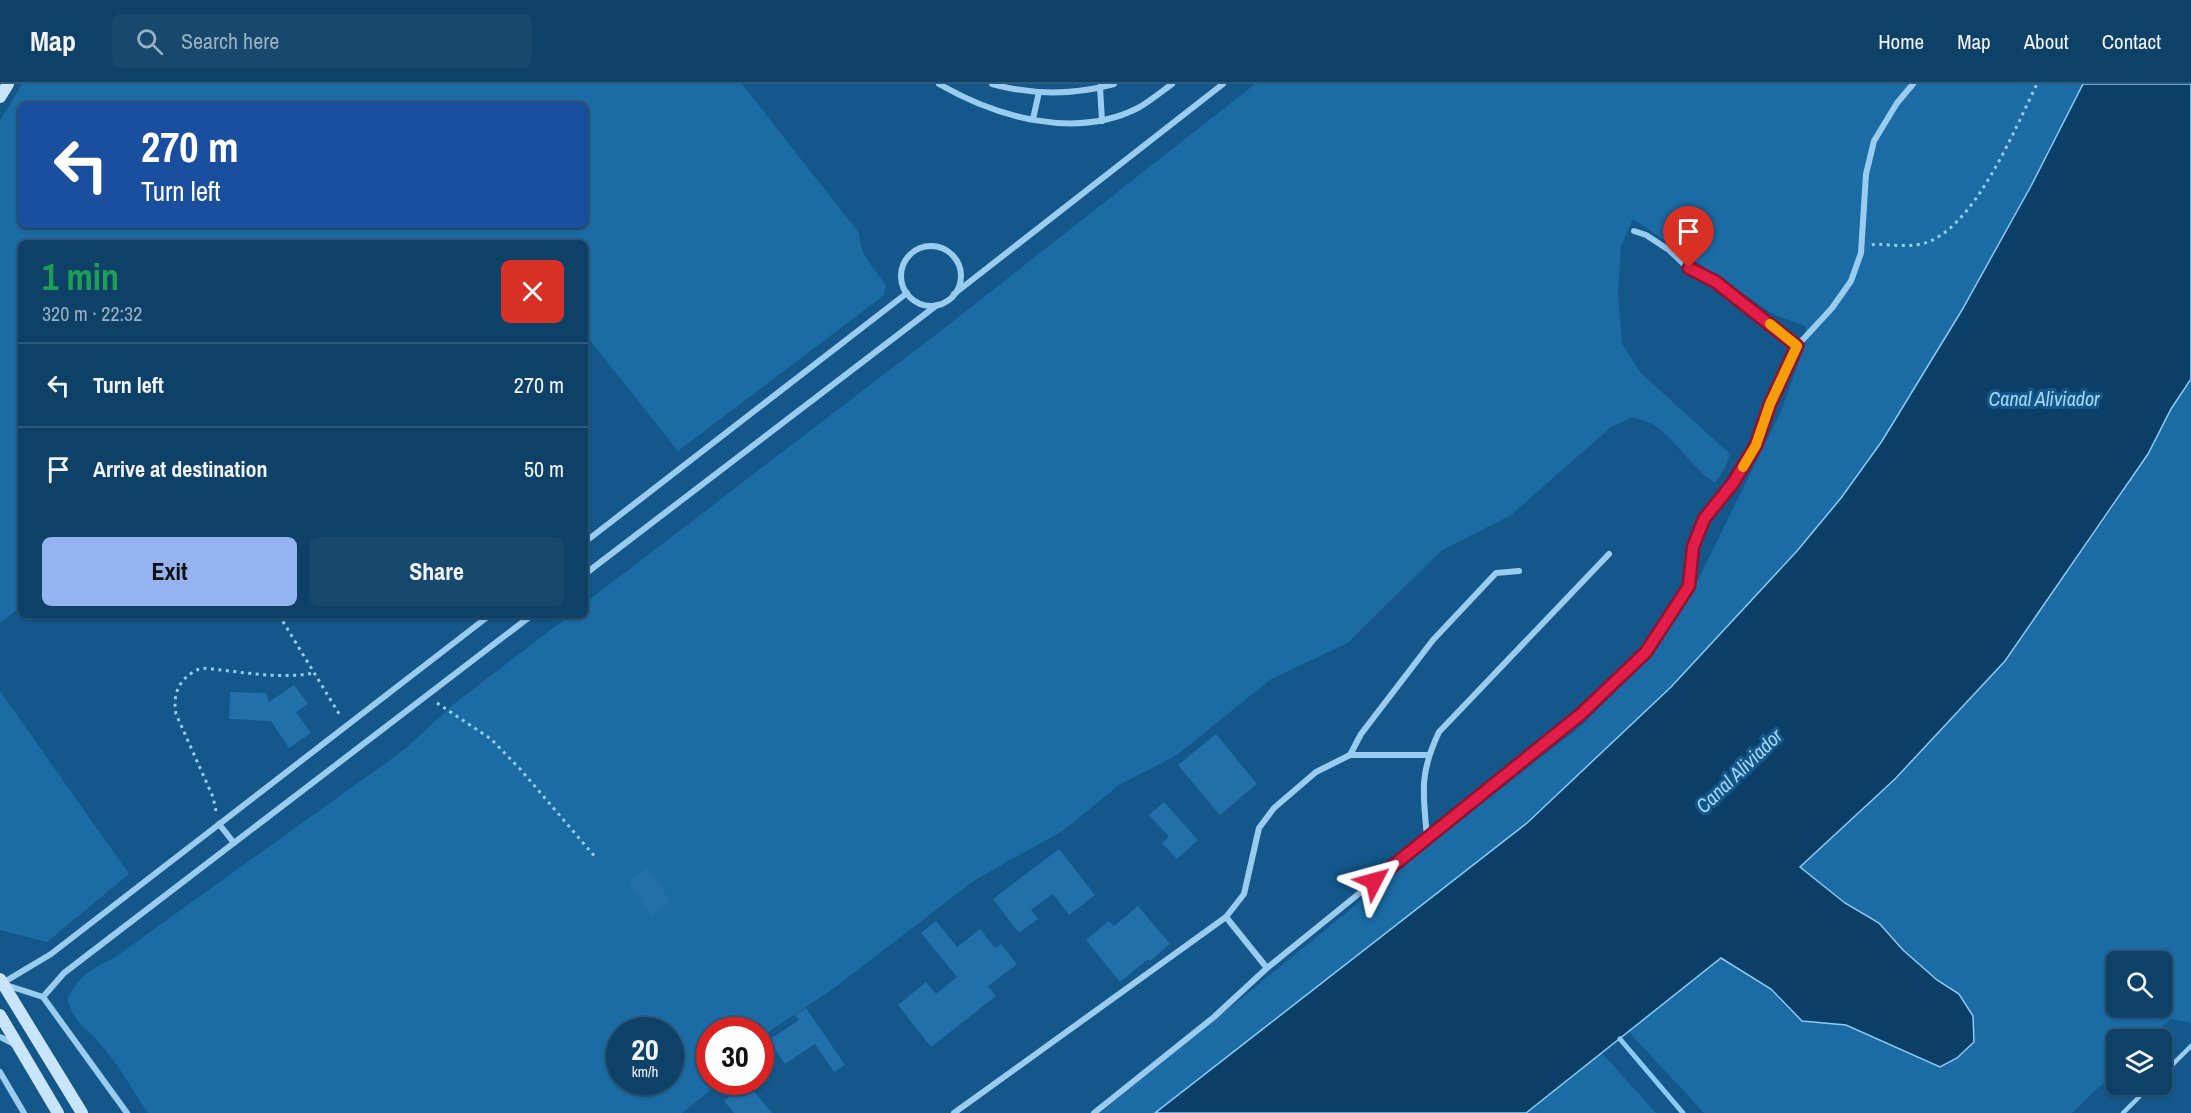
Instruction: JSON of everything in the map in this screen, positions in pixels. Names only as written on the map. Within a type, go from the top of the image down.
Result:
[{"type":"main road","points":[[0,97],[8,84]]},
{"type":"main road","points":[[1,982],[82,1113]]},
{"type":"main road","points":[[0,1015],[58,1113]]},
{"type":"street","points":[[939,84],[952,92],[1011,115],[1062,124],[1102,121],[1138,108],[1172,84]]},
{"type":"street","points":[[992,84],[1019,91],[1072,93],[1114,84]]},
{"type":"street","points":[[588,572],[937,305],[947,301],[1223,84]]},
{"type":"street","points":[[1094,1113],[1214,1017],[1267,968],[1581,714],[1646,652],[1689,586],[1693,547],[1704,519],[1733,483],[1756,445],[1770,404],[1797,346],[1839,299],[1851,281],[1861,253],[1866,174],[1874,141],[1897,103],[1913,84]]},
{"type":"street","points":[[1100,87],[1102,121]]},
{"type":"street","points":[[1033,119],[1039,92]]},
{"type":"street","points":[[1635,231],[1646,235],[1669,250],[1689,268],[1716,282],[1797,346]]},
{"type":"street","points":[[937,305],[918,303],[907,293],[901,281],[904,262],[910,254],[927,246],[936,246],[946,250],[954,257],[961,275],[954,294]]},
{"type":"street","points":[[588,540],[907,293]]},
{"type":"street","points":[[1427,837],[1422,789],[1428,755],[1439,732],[1609,554]]},
{"type":"street","points":[[1350,755],[1361,734],[1440,632],[1496,573],[1518,571]]},
{"type":"street","points":[[1,982],[51,954],[486,618]]},
{"type":"street","points":[[43,998],[64,973],[528,618]]},
{"type":"street","points":[[954,1113],[1226,917],[1244,894],[1259,828],[1274,808],[1316,772],[1350,755],[1428,755]]},
{"type":"street","points":[[219,824],[234,843]]},
{"type":"street","points":[[1226,917],[1267,968]]},
{"type":"street","points":[[1,982],[43,998],[127,1113]]},
{"type":"street","points":[[0,1037],[18,1046]]},
{"type":"street","points":[[0,1072],[24,1113]]},
{"type":"lane","points":[[2172,1065],[2191,1046]]},
{"type":"lane","points":[[2123,1113],[2141,1095]]},
{"type":"path","points":[[1861,253],[1875,244],[1923,244],[1960,220],[1991,177],[2037,84]]},
{"type":"path","points":[[281,618],[347,726]]},
{"type":"path","points":[[219,824],[213,797],[176,714],[174,704],[176,691],[182,681],[191,672],[202,668],[274,676],[314,673]]},
{"type":"path","points":[[426,696],[491,739],[521,770],[596,858]]},
{"type":"shaded area","points":[[22,84],[742,84],[859,233],[862,249],[868,261],[886,286],[884,294],[879,299],[678,451],[588,338],[588,240],[18,240],[18,609],[0,623],[0,121]]},
{"type":"shaded area","points":[[1255,84],[2083,84],[2031,186],[1962,310],[1882,441],[1841,498],[1797,551],[1671,687],[1527,823],[1155,1113],[1100,1113],[1437,839],[1582,725],[1651,655],[1694,588],[1781,411],[1807,339],[1805,326],[1773,314],[1633,219],[1621,246],[1618,294],[1622,344],[1641,373],[1730,454],[1725,468],[1715,483],[1699,470],[1663,431],[1652,424],[1632,417],[1610,428],[1511,515],[1442,550],[1348,643],[1271,679],[1177,755],[1119,785],[1064,830],[975,880],[830,991],[774,1028],[774,1017],[696,1017],[696,1095],[705,1095],[682,1113],[148,1113],[121,1071],[78,1021],[70,1008],[67,999],[81,979],[92,969],[114,958],[405,749],[455,703],[566,618],[588,618],[588,601],[938,333]]},
{"type":"shaded area","points":[[2191,379],[2191,1023],[2171,1019],[2160,1029],[2106,1029],[2106,1081],[2072,1113],[1704,1113],[1628,1031],[1721,957],[1771,989],[1802,1021],[1846,1025],[1940,1066],[1959,994],[1937,980],[1903,950],[1879,923],[1845,903],[1800,867],[1895,779],[2005,661],[2116,503]]},
{"type":"shaded area","points":[[0,691],[129,874],[47,942],[0,930]]},
{"type":"shaded area","points":[[1602,1053],[1656,1113],[1526,1113]]},
{"type":"water","name":"Canal Aliviador","points":[[2083,84],[2191,84],[2191,379],[2171,409],[2148,454],[2005,661],[1895,779],[1800,867],[1845,903],[1879,923],[1903,950],[1937,980],[1959,994],[1973,1016],[1974,1042],[1957,1058],[1940,1067],[1846,1025],[1802,1021],[1771,989],[1721,958],[1526,1113],[1155,1113],[1527,823],[1671,687],[1797,551],[1841,498],[1882,441],[1962,310],[2031,186]]},
{"type":"building","points":[[294,685],[308,704],[296,712],[311,733],[289,748],[271,721],[229,719],[230,692],[266,693],[269,702]]},
{"type":"building","points":[[1216,734],[1257,784],[1220,815],[1178,765]]},
{"type":"building","points":[[1164,802],[1198,840],[1177,859],[1162,843],[1169,837],[1149,815]]},
{"type":"building","points":[[1059,849],[1095,895],[1069,915],[1053,894],[1031,910],[1038,919],[1019,933],[993,899]]},
{"type":"building","points":[[648,868],[671,902],[651,916],[628,882]]},
{"type":"building","points":[[1138,906],[1170,944],[1120,982],[1086,940],[1109,921],[1114,926]]},
{"type":"building","points":[[936,921],[957,947],[980,929],[995,948],[1001,944],[1017,964],[988,986],[996,996],[931,1047],[898,1005],[926,982],[936,994],[957,977],[921,933]]},
{"type":"building","points":[[806,1008],[845,1065],[834,1072],[815,1044],[785,1064],[774,1048],[774,1037],[799,1020],[795,1015]]},
{"type":"building","points":[[731,1095],[757,1095],[772,1113],[734,1113],[724,1101]]},
{"type":"waterway","points":[[1620,1039],[1683,1113]]},
{"type":"slow traffic","points":[[1743,467],[1756,445],[1770,404],[1797,346],[1770,324]]},
{"type":"route","points":[[1374,881],[1581,714],[1646,652],[1689,586],[1693,547],[1704,519],[1733,483],[1756,445],[1770,404],[1797,346],[1757,312],[1716,282],[1689,268]]}]
